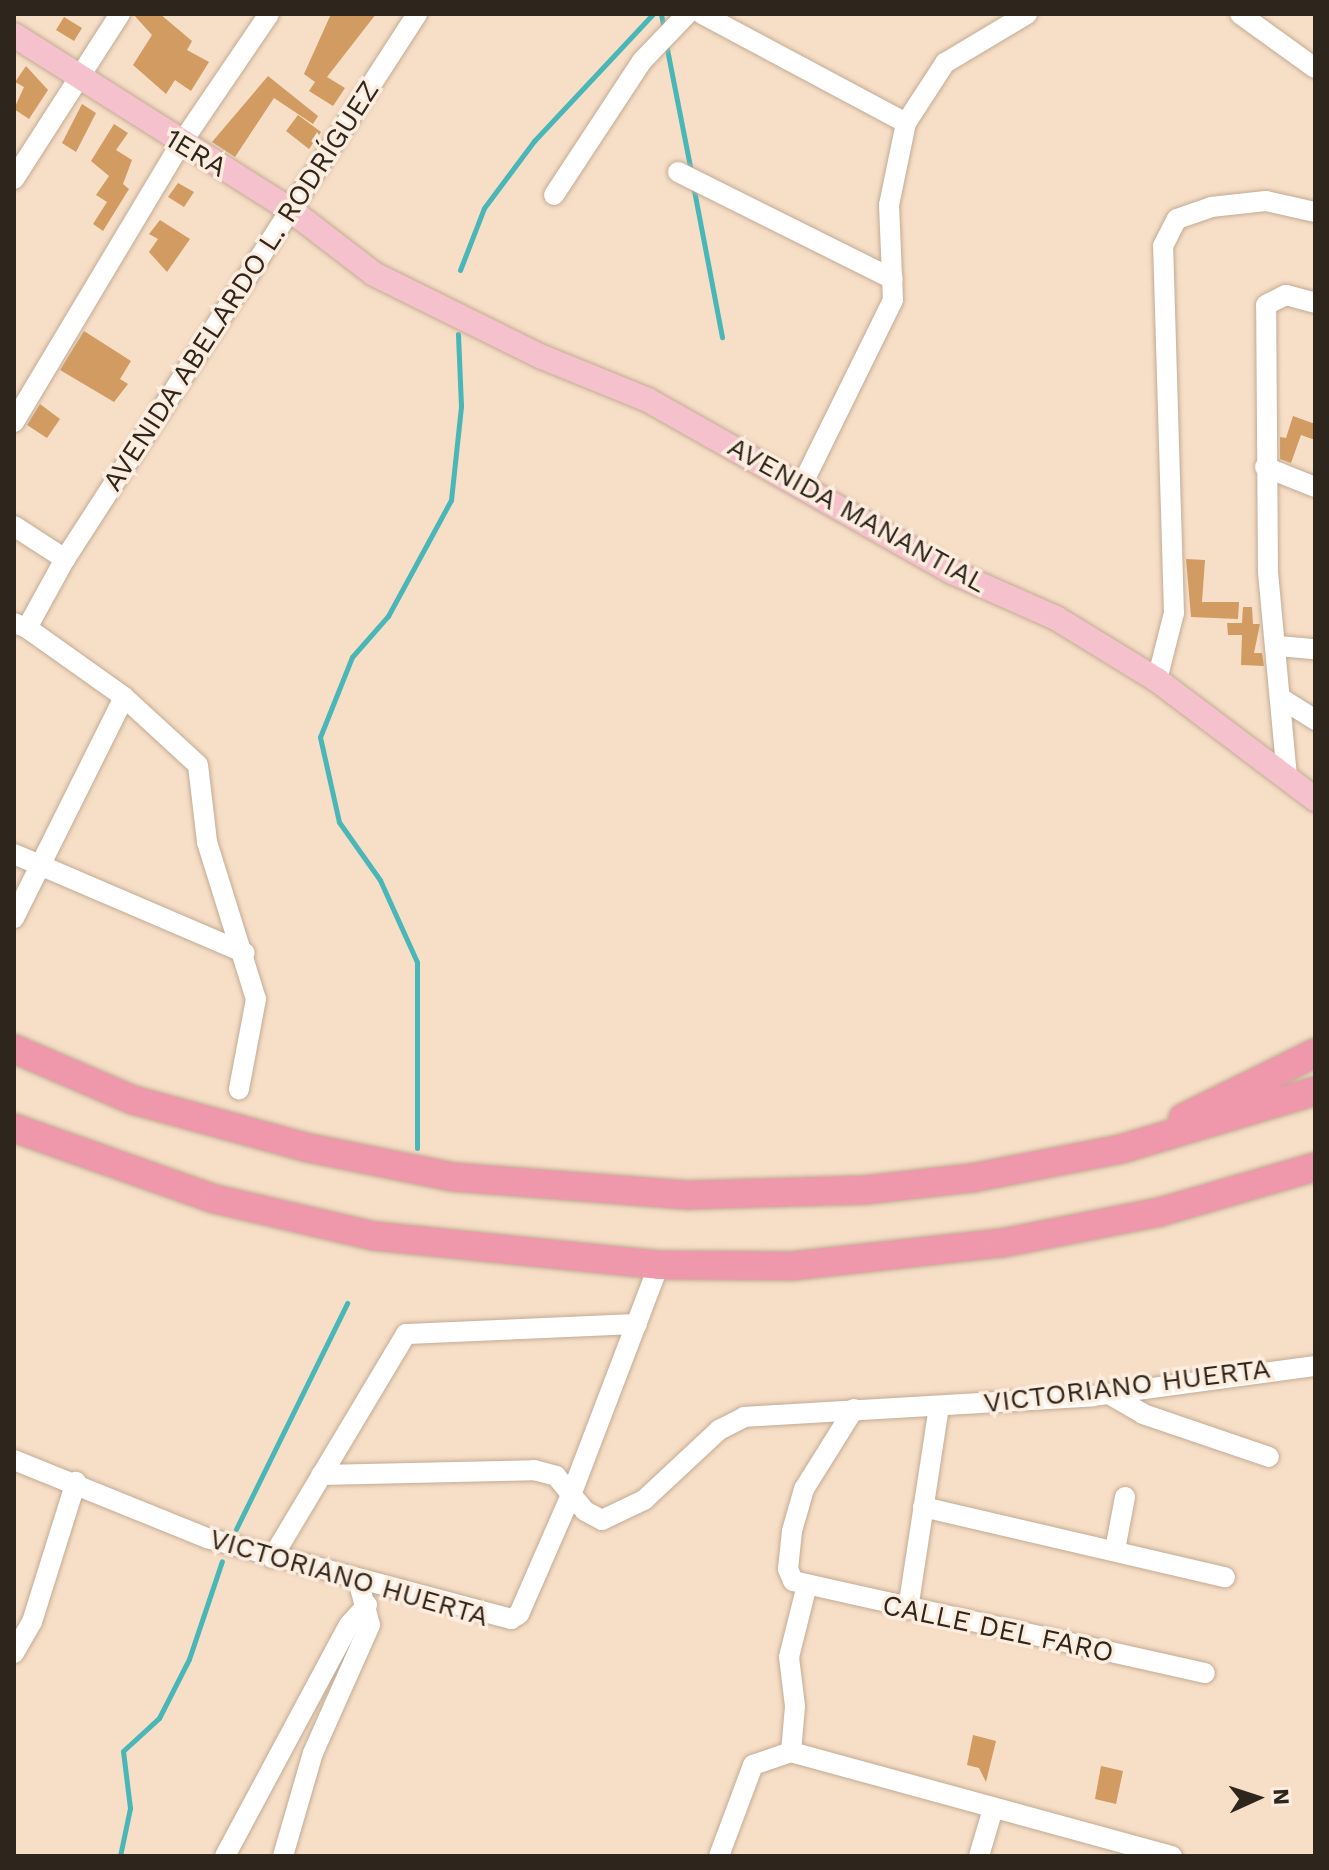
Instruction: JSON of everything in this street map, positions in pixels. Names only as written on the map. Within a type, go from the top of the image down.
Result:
[{"type":"highway","points":[[14,1049],[133,1100],[309,1148],[532,1185],[689,1195],[865,1190],[972,1178],[1121,1149],[1315,1091]]},
{"type":"highway","points":[[1121,1149],[1315,1053]]},
{"type":"highway","points":[[14,1128],[215,1199],[374,1236],[659,1265],[792,1266],[1002,1243],[1160,1212],[1311,1170]]},
{"type":"main road","name":"1ERA","points":[[14,35],[180,145],[288,208],[374,274]]},
{"type":"main road","name":"AVENIDA MANANTIAL","points":[[374,274],[542,357],[648,400],[952,572],[1056,618],[1157,680],[1315,799]]},
{"type":"street","points":[[14,179],[77,76],[120,14]]},
{"type":"street","points":[[14,422],[180,145],[269,14]]},
{"type":"street","name":"AVENIDA ABELARDO L. RODRÍGUEZ","points":[[21,626],[288,208],[417,14]]},
{"type":"street","points":[[554,195],[642,61],[687,14]]},
{"type":"street","points":[[702,14],[906,123]]},
{"type":"street","points":[[1240,14],[1315,68]]},
{"type":"street","points":[[801,487],[893,300],[889,205],[906,123],[945,63],[1022,15]]},
{"type":"street","points":[[678,172],[893,279]]},
{"type":"street","points":[[1157,680],[1174,613],[1163,246],[1177,219],[1211,207],[1266,201],[1315,212]]},
{"type":"street","points":[[1287,777],[1278,646],[1268,572],[1266,305],[1286,295],[1315,303]]},
{"type":"street","points":[[1265,467],[1315,487]]},
{"type":"street","points":[[14,526],[65,559]]},
{"type":"street","points":[[21,626],[124,697],[198,765],[207,842],[245,953],[255,1024],[239,1089]]},
{"type":"street","points":[[1278,646],[1315,649]]},
{"type":"street","points":[[14,918],[36,866],[124,697]]},
{"type":"street","points":[[1282,699],[1315,720]]},
{"type":"street","points":[[14,854],[245,953]]},
{"type":"street","points":[[571,1495],[659,1265]]},
{"type":"street","points":[[272,1558],[406,1334],[637,1324]]},
{"type":"street","name":"VICTORIANO HUERTA","points":[[14,1460],[76,1482],[177,1528],[272,1558],[511,1619],[519,1614],[571,1495],[602,1520],[618,1517],[719,1430],[744,1417],[1109,1394],[1315,1366]]},
{"type":"street","points":[[1109,1394],[1143,1414],[1269,1457]]},
{"type":"street","points":[[908,1609],[939,1407]]},
{"type":"street","points":[[791,1752],[795,1706],[789,1657],[800,1585],[788,1569],[792,1531],[804,1489],[854,1409]]},
{"type":"street","points":[[321,1475],[534,1470],[556,1476],[571,1495]]},
{"type":"street","points":[[14,1653],[32,1622],[76,1482]]},
{"type":"street","points":[[1115,1550],[1125,1497]]},
{"type":"street","points":[[923,1507],[1225,1577]]},
{"type":"street","points":[[283,1856],[313,1753],[370,1625],[358,1580]]},
{"type":"street","name":"CALLE DEL FARO","points":[[800,1585],[1205,1673]]},
{"type":"street","points":[[225,1856],[349,1625],[367,1605]]},
{"type":"street","points":[[719,1856],[753,1765],[791,1752],[992,1812],[1172,1856]]},
{"type":"street","points":[[979,1856],[992,1812]]},
{"type":"building","points":[[133,14],[160,14],[192,41],[187,50],[209,62],[191,91],[175,80],[166,94],[133,65],[152,35]]},
{"type":"building","points":[[331,14],[376,14],[327,77],[345,88],[333,106],[309,91],[315,82],[304,74]]},
{"type":"building","points":[[64,17],[82,28],[74,41],[56,30]]},
{"type":"building","points":[[26,66],[48,90],[29,119],[14,109],[24,87],[15,82]]},
{"type":"building","points":[[268,76],[318,116],[313,124],[274,98],[235,157],[212,142]]},
{"type":"building","points":[[82,104],[96,113],[76,152],[62,143]]},
{"type":"building","points":[[298,115],[321,132],[309,149],[286,131]]},
{"type":"building","points":[[114,124],[128,133],[116,150],[132,160],[123,184],[129,189],[103,231],[93,224],[107,202],[96,195],[109,176],[91,161]]},
{"type":"building","points":[[178,183],[194,192],[184,207],[168,197]]},
{"type":"building","points":[[160,220],[190,239],[167,272],[149,252],[158,239],[149,234]]},
{"type":"building","points":[[84,331],[131,361],[120,379],[128,384],[114,402],[60,370]]},
{"type":"building","points":[[40,404],[60,419],[47,438],[27,425]]},
{"type":"building","points":[[1293,416],[1315,424],[1315,440],[1301,435],[1291,463],[1280,459],[1280,437],[1286,438]]},
{"type":"building","points":[[1186,559],[1205,560],[1202,602],[1239,602],[1238,619],[1191,617]]},
{"type":"building","points":[[1243,607],[1252,607],[1253,624],[1260,624],[1254,653],[1262,653],[1264,666],[1241,665],[1242,635],[1228,635],[1227,623],[1242,623]]},
{"type":"building","points":[[973,1735],[996,1741],[986,1782],[979,1768],[967,1765]]},
{"type":"building","points":[[1101,1766],[1123,1771],[1116,1804],[1095,1799]]},
{"type":"waterway","points":[[460,270],[484,208],[534,141],[653,14]]},
{"type":"waterway","points":[[661,14],[664,30]]},
{"type":"waterway","points":[[666,44],[691,171]]},
{"type":"waterway","points":[[693,185],[722,337]]},
{"type":"waterway","points":[[417,1148],[417,962],[380,880],[339,822],[320,737],[352,657],[388,616],[451,500],[461,406],[458,334]]},
{"type":"waterway","points":[[236,1529],[347,1303]]},
{"type":"waterway","points":[[120,1856],[130,1808],[123,1751],[159,1718],[189,1659],[222,1561]]}]
